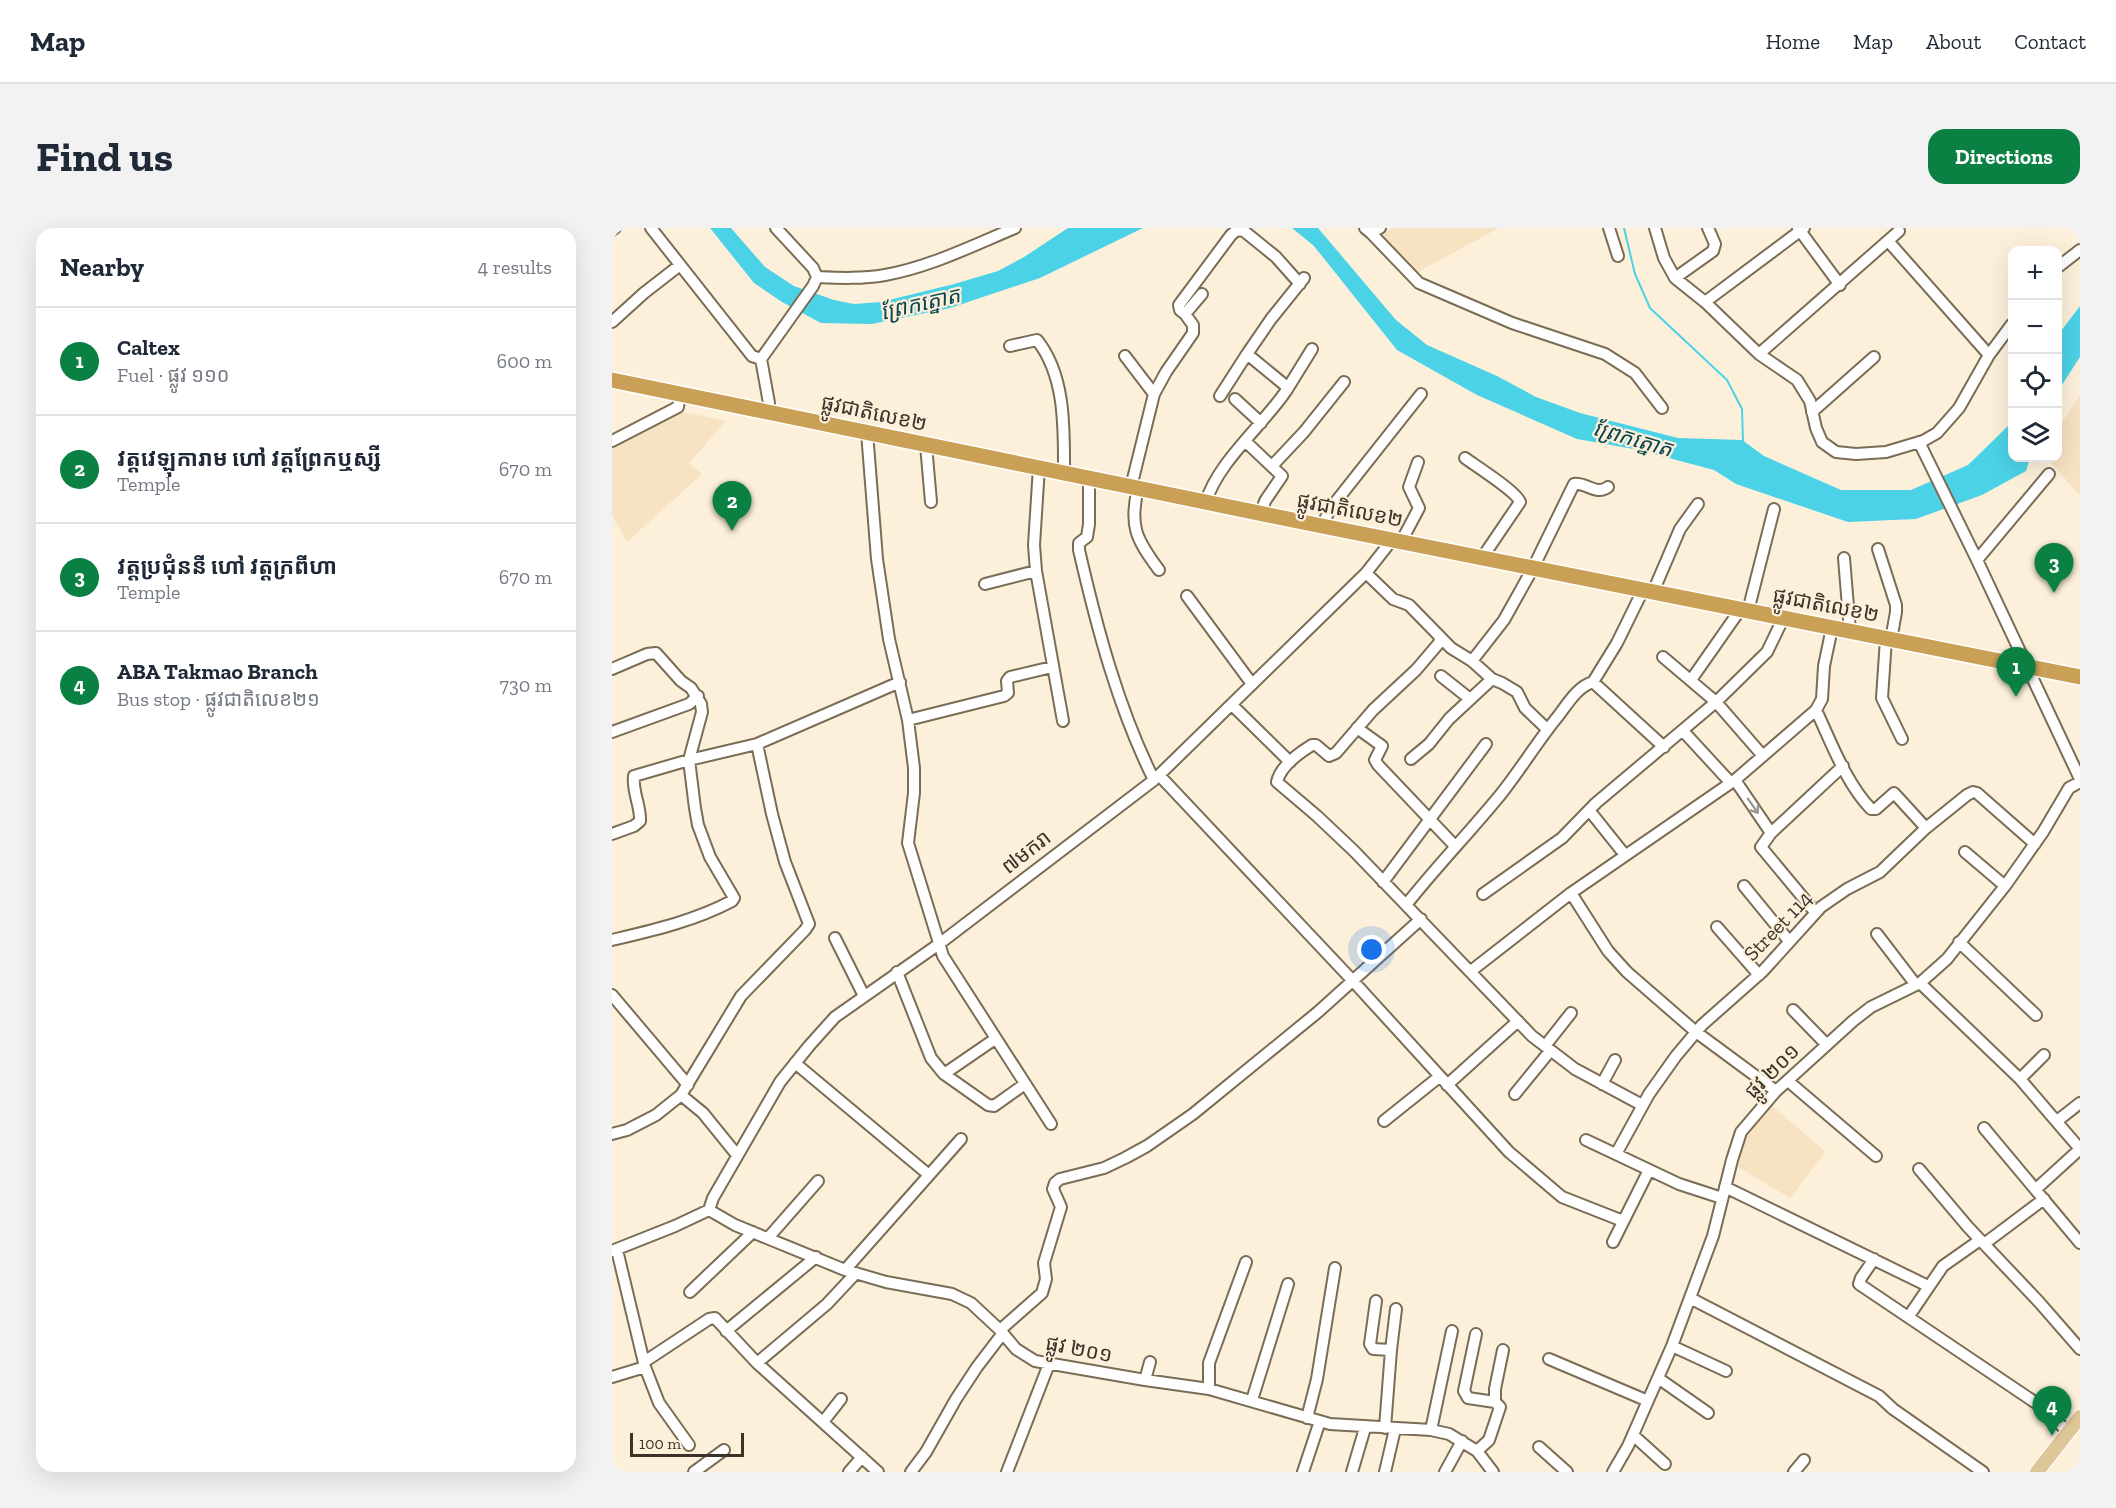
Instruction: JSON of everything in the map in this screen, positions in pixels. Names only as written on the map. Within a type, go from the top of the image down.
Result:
[{"type":"highway","name":"ផ្លូវជាតិលេខ២","points":[[612,380],[1396,541],[2080,677]]},
{"type":"main road","points":[[2037,1472],[2080,1417]]},
{"type":"street","points":[[651,228],[752,356],[761,359]]},
{"type":"street","points":[[768,411],[769,403],[761,359],[815,282],[813,268],[776,228]]},
{"type":"street","points":[[815,282],[887,274],[927,263],[1015,228]]},
{"type":"street","points":[[1609,228],[1618,256]]},
{"type":"street","points":[[1655,228],[1664,258],[1675,278],[1705,302],[1759,354],[1797,380],[1810,401],[1816,428],[1822,442],[1836,452],[1856,454],[1886,452],[1919,442],[1937,433],[1959,408],[1989,355],[2008,330]]},
{"type":"street","points":[[1675,278],[1713,251],[1715,244],[1708,228]]},
{"type":"street","points":[[1705,302],[1801,229],[1840,285]]},
{"type":"street","points":[[1759,354],[1889,242],[1899,229]]},
{"type":"street","points":[[1159,570],[1139,542],[1135,526],[1134,503],[1135,487],[1154,394],[1193,333],[1193,325],[1180,310],[1179,305],[1237,230],[1244,231],[1302,281],[1271,319],[1220,396]]},
{"type":"street","points":[[1372,230],[1419,283],[1512,322],[1605,354],[1635,373],[1662,408]]},
{"type":"street","points":[[1889,242],[1989,355]]},
{"type":"street","points":[[2062,264],[2080,250]]},
{"type":"street","points":[[612,322],[680,265]]},
{"type":"street","points":[[1185,314],[1202,294]]},
{"type":"street","points":[[1010,346],[1037,340],[1053,369],[1064,424],[1065,473]]},
{"type":"street","points":[[1206,502],[1210,488],[1286,391],[1312,349]]},
{"type":"street","points":[[1247,354],[1286,386],[1286,391]]},
{"type":"street","points":[[1125,356],[1154,394]]},
{"type":"street","points":[[1812,412],[1874,357]]},
{"type":"street","points":[[1272,466],[1304,432],[1344,382]]},
{"type":"street","points":[[612,441],[678,407],[680,394]]},
{"type":"street","points":[[1323,526],[1330,509],[1421,394]]},
{"type":"street","points":[[1235,399],[1261,423]]},
{"type":"street","points":[[867,432],[879,571],[889,639],[908,720],[914,793],[908,843],[943,956],[1051,1124]]},
{"type":"street","points":[[1245,441],[1282,476],[1265,501],[1261,513]]},
{"type":"street","points":[[1919,442],[1928,465],[2028,666],[2080,780]]},
{"type":"street","points":[[927,445],[931,502]]},
{"type":"street","points":[[1465,458],[1515,493],[1520,502],[1482,558]]},
{"type":"street","name":"៧មករា","points":[[709,1210],[712,1198],[780,1082],[835,1017],[939,944],[1157,777],[1396,541],[1419,507],[1409,487],[1418,462]]},
{"type":"street","points":[[1039,467],[1034,545],[1036,571],[1063,721]]},
{"type":"street","points":[[1977,560],[2049,474]]},
{"type":"street","points":[[1089,478],[1089,524],[1087,537],[1079,543],[1079,550],[1101,637],[1127,716],[1157,777],[1353,981],[1509,1152],[1562,1197],[1623,1221]]},
{"type":"street","points":[[1472,661],[1504,620],[1533,568],[1574,484],[1581,483],[1596,491],[1608,487]]},
{"type":"street","points":[[1406,905],[1509,783],[1534,751],[1547,729],[1577,693],[1586,684],[1593,682],[1648,591],[1680,529],[1698,504]]},
{"type":"street","points":[[1691,680],[1744,610],[1774,509]]},
{"type":"street","points":[[1878,549],[1896,605],[1895,619],[1888,639],[1882,698],[1902,739]]},
{"type":"street","points":[[1844,558],[1850,631]]},
{"type":"street","points":[[985,584],[1036,571]]},
{"type":"street","points":[[1366,573],[1393,599],[1409,605],[1451,648],[1472,661],[1492,679],[1502,682],[1517,692],[1525,708],[1547,729]]},
{"type":"street","points":[[1187,596],[1252,684]]},
{"type":"street","points":[[1483,894],[1562,838],[1589,810],[1716,702],[1767,652],[1783,619]]},
{"type":"street","points":[[1470,971],[1571,893],[1732,781],[1816,710],[1822,699],[1824,666],[1832,628]]},
{"type":"street","points":[[1440,638],[1439,643],[1416,670],[1373,710],[1333,755],[1329,756],[1316,745],[1309,747],[1290,762],[1280,774],[1277,782],[1325,824],[1547,1048],[1575,1069],[1642,1106]]},
{"type":"street","points":[[612,669],[647,654],[656,653],[698,696],[702,712],[689,760],[698,825],[710,857],[734,898],[692,919],[651,932],[612,940]]},
{"type":"street","points":[[1663,657],[1716,702],[1763,756]]},
{"type":"street","points":[[908,720],[1004,696],[1008,693],[1007,681],[1010,677],[1052,667]]},
{"type":"street","points":[[1441,676],[1470,699]]},
{"type":"street","points":[[1411,759],[1492,679]]},
{"type":"street","points":[[612,834],[634,826],[640,821],[633,785],[634,776],[757,744],[900,682]]},
{"type":"street","points":[[1593,682],[1664,747]]},
{"type":"street","points":[[612,732],[688,704],[698,696]]},
{"type":"street","points":[[1232,705],[1290,762]]},
{"type":"street","points":[[1816,710],[1843,766],[1871,809],[1876,809],[1894,793],[1926,828]]},
{"type":"street","points":[[1357,728],[1382,746],[1376,762],[1455,846]]},
{"type":"street","points":[[1683,731],[1732,781],[1771,833]]},
{"type":"street","points":[[612,1134],[627,1130],[656,1115],[681,1095],[741,996],[809,924],[785,862],[757,744]]},
{"type":"street","points":[[1383,882],[1486,744]]},
{"type":"street","points":[[1815,912],[1761,847],[1771,833],[1843,766]]},
{"type":"street","name":"ផ្លូវ ២០១","points":[[1613,1472],[1633,1435],[1672,1346],[1713,1236],[1741,1132],[1776,1090],[1871,1006],[1918,984],[1947,959],[2035,844],[2069,788],[2080,780]]},
{"type":"street","name":"Street 114","points":[[1616,1154],[1663,1073],[1696,1032],[1759,975],[1815,912],[1847,889],[1880,872],[1926,828],[1973,792],[2035,844]]},
{"type":"street","points":[[1589,810],[1625,855]]},
{"type":"street","points":[[1965,852],[2005,886]]},
{"type":"street","points":[[1744,886],[1789,941]]},
{"type":"street","points":[[1571,893],[1608,951],[1635,979],[1696,1032],[1776,1090]]},
{"type":"street","points":[[911,1472],[926,1452],[976,1367],[1001,1332],[1042,1293],[1046,1285],[1044,1263],[1061,1207],[1053,1189],[1055,1183],[1060,1179],[1104,1167],[1147,1146],[1200,1109],[1353,981],[1421,919]]},
{"type":"street","points":[[1717,927],[1759,975]]},
{"type":"street","points":[[1877,934],[1918,984],[2020,1079],[2080,1149],[2036,1189]]},
{"type":"street","points":[[835,938],[864,996]]},
{"type":"street","points":[[1959,942],[2036,1015]]},
{"type":"street","points":[[897,972],[931,1058],[945,1074],[988,1105],[994,1106],[1025,1084]]},
{"type":"street","points":[[612,995],[688,1085]]},
{"type":"street","points":[[1793,1010],[1827,1045]]},
{"type":"street","points":[[1515,1094],[1571,1013]]},
{"type":"street","points":[[1384,1121],[1443,1081],[1518,1021]]},
{"type":"street","points":[[945,1074],[995,1039]]},
{"type":"street","points":[[2020,1079],[2044,1055]]},
{"type":"street","points":[[1602,1084],[1615,1060]]},
{"type":"street","points":[[795,1063],[929,1175]]},
{"type":"street","points":[[1788,1081],[1876,1156]]},
{"type":"street","points":[[681,1095],[703,1113],[737,1155]]},
{"type":"street","points":[[2057,1121],[2080,1103]]},
{"type":"street","points":[[1984,1128],[2080,1244]]},
{"type":"street","points":[[757,1363],[827,1304],[851,1271],[961,1138]]},
{"type":"street","points":[[1586,1140],[1679,1184],[1723,1193],[1874,1259],[1928,1286]]},
{"type":"street","points":[[1919,1169],[2080,1349]]},
{"type":"street","points":[[1613,1242],[1649,1170]]},
{"type":"street","points":[[768,1238],[818,1181]]},
{"type":"street","points":[[1909,1316],[1943,1266],[2044,1199]]},
{"type":"street","points":[[689,1445],[659,1403],[645,1364],[614,1250],[709,1210]]},
{"type":"street","name":"ផ្លូវ ២០១","points":[[709,1210],[735,1225],[851,1271],[886,1282],[952,1294],[970,1303],[1016,1348],[1035,1361],[1209,1389],[1330,1424],[1365,1428],[1431,1430],[1449,1434],[1477,1450],[1493,1472]]},
{"type":"street","points":[[690,1292],[753,1232]]},
{"type":"street","points":[[726,1330],[816,1257]]},
{"type":"street","points":[[1874,1259],[1861,1278],[1860,1284],[2042,1407],[2068,1432]]},
{"type":"street","points":[[1209,1389],[1209,1363],[1246,1262]]},
{"type":"street","points":[[1307,1418],[1317,1379],[1335,1268]]},
{"type":"street","points":[[1252,1400],[1288,1284]]},
{"type":"street","points":[[1690,1298],[1879,1396],[1893,1409],[1983,1472]]},
{"type":"street","points":[[1376,1301],[1370,1344],[1373,1349],[1391,1350]]},
{"type":"street","points":[[1384,1472],[1390,1429],[1391,1350],[1396,1309]]},
{"type":"street","points":[[612,1377],[645,1364],[713,1317],[757,1363],[878,1472]]},
{"type":"street","points":[[1431,1430],[1452,1332]]},
{"type":"street","points":[[1476,1334],[1464,1391],[1468,1398],[1495,1402],[1500,1407],[1489,1440],[1477,1450]]},
{"type":"street","points":[[1672,1346],[1726,1371]]},
{"type":"street","points":[[1495,1402],[1495,1389],[1503,1350]]},
{"type":"street","points":[[1548,1359],[1648,1401]]},
{"type":"street","points":[[1145,1380],[1150,1362]]},
{"type":"street","points":[[1007,1472],[1049,1364]]},
{"type":"street","points":[[1658,1378],[1708,1413]]},
{"type":"street","points":[[823,1422],[841,1399]]},
{"type":"street","points":[[1303,1472],[1320,1421]]},
{"type":"street","points":[[1352,1472],[1365,1428]]},
{"type":"street","points":[[1633,1435],[1665,1464]]},
{"type":"street","points":[[1445,1472],[1462,1441]]},
{"type":"street","points":[[1539,1447],[1567,1472]]},
{"type":"street","points":[[694,1472],[724,1449]]},
{"type":"street","points":[[849,1472],[862,1457]]},
{"type":"street","points":[[1794,1472],[1804,1460]]},
{"type":"shaded area","points":[[1393,228],[1499,228],[1416,273],[1383,240],[1384,233]]},
{"type":"shaded area","points":[[2080,395],[2080,493],[2078,494],[2050,462],[2062,462],[2062,423]]},
{"type":"shaded area","points":[[679,411],[726,421],[689,463],[702,474],[627,542],[612,515],[612,445]]},
{"type":"shaded area","points":[[1772,1106],[1826,1152],[1790,1198],[1738,1167],[1747,1136]]},
{"type":"water","name":"ព្រែកត្នោត","points":[[710,228],[731,228],[765,267],[794,286],[834,300],[854,304],[881,302],[998,271],[1068,228],[1143,228],[1040,278],[950,308],[872,324],[821,323],[782,302],[754,283]]},
{"type":"water","name":"ព្រែកត្នោត","points":[[1292,228],[1318,228],[1396,320],[1427,345],[1497,376],[1536,397],[1580,413],[1678,438],[1742,440],[1764,456],[1841,490],[1911,490],[1968,465],[2008,426],[2008,462],[2029,462],[2026,471],[1982,495],[1916,519],[1848,522],[1736,484],[1714,470],[1639,450],[1577,439],[1477,395],[1397,350],[1314,246]]},
{"type":"water","points":[[2080,306],[2080,357],[2062,385],[2062,354],[2062,330]]},
{"type":"waterway","points":[[1624,228],[1635,274],[1650,308],[1727,380],[1742,409],[1743,442]]},
{"type":"place","name":"វត្តវេឡុការាម ហៅ វត្តព្រែកឬស្សី","points":[[732,531]]},
{"type":"place","name":"វត្តប្រជុំននី ហៅ វត្តក្រពីហា","points":[[2054,593]]},
{"type":"place","name":"Caltex","points":[[2016,697]]},
{"type":"place","name":"ABA Takmao Branch","points":[[2052,1436]]}]
